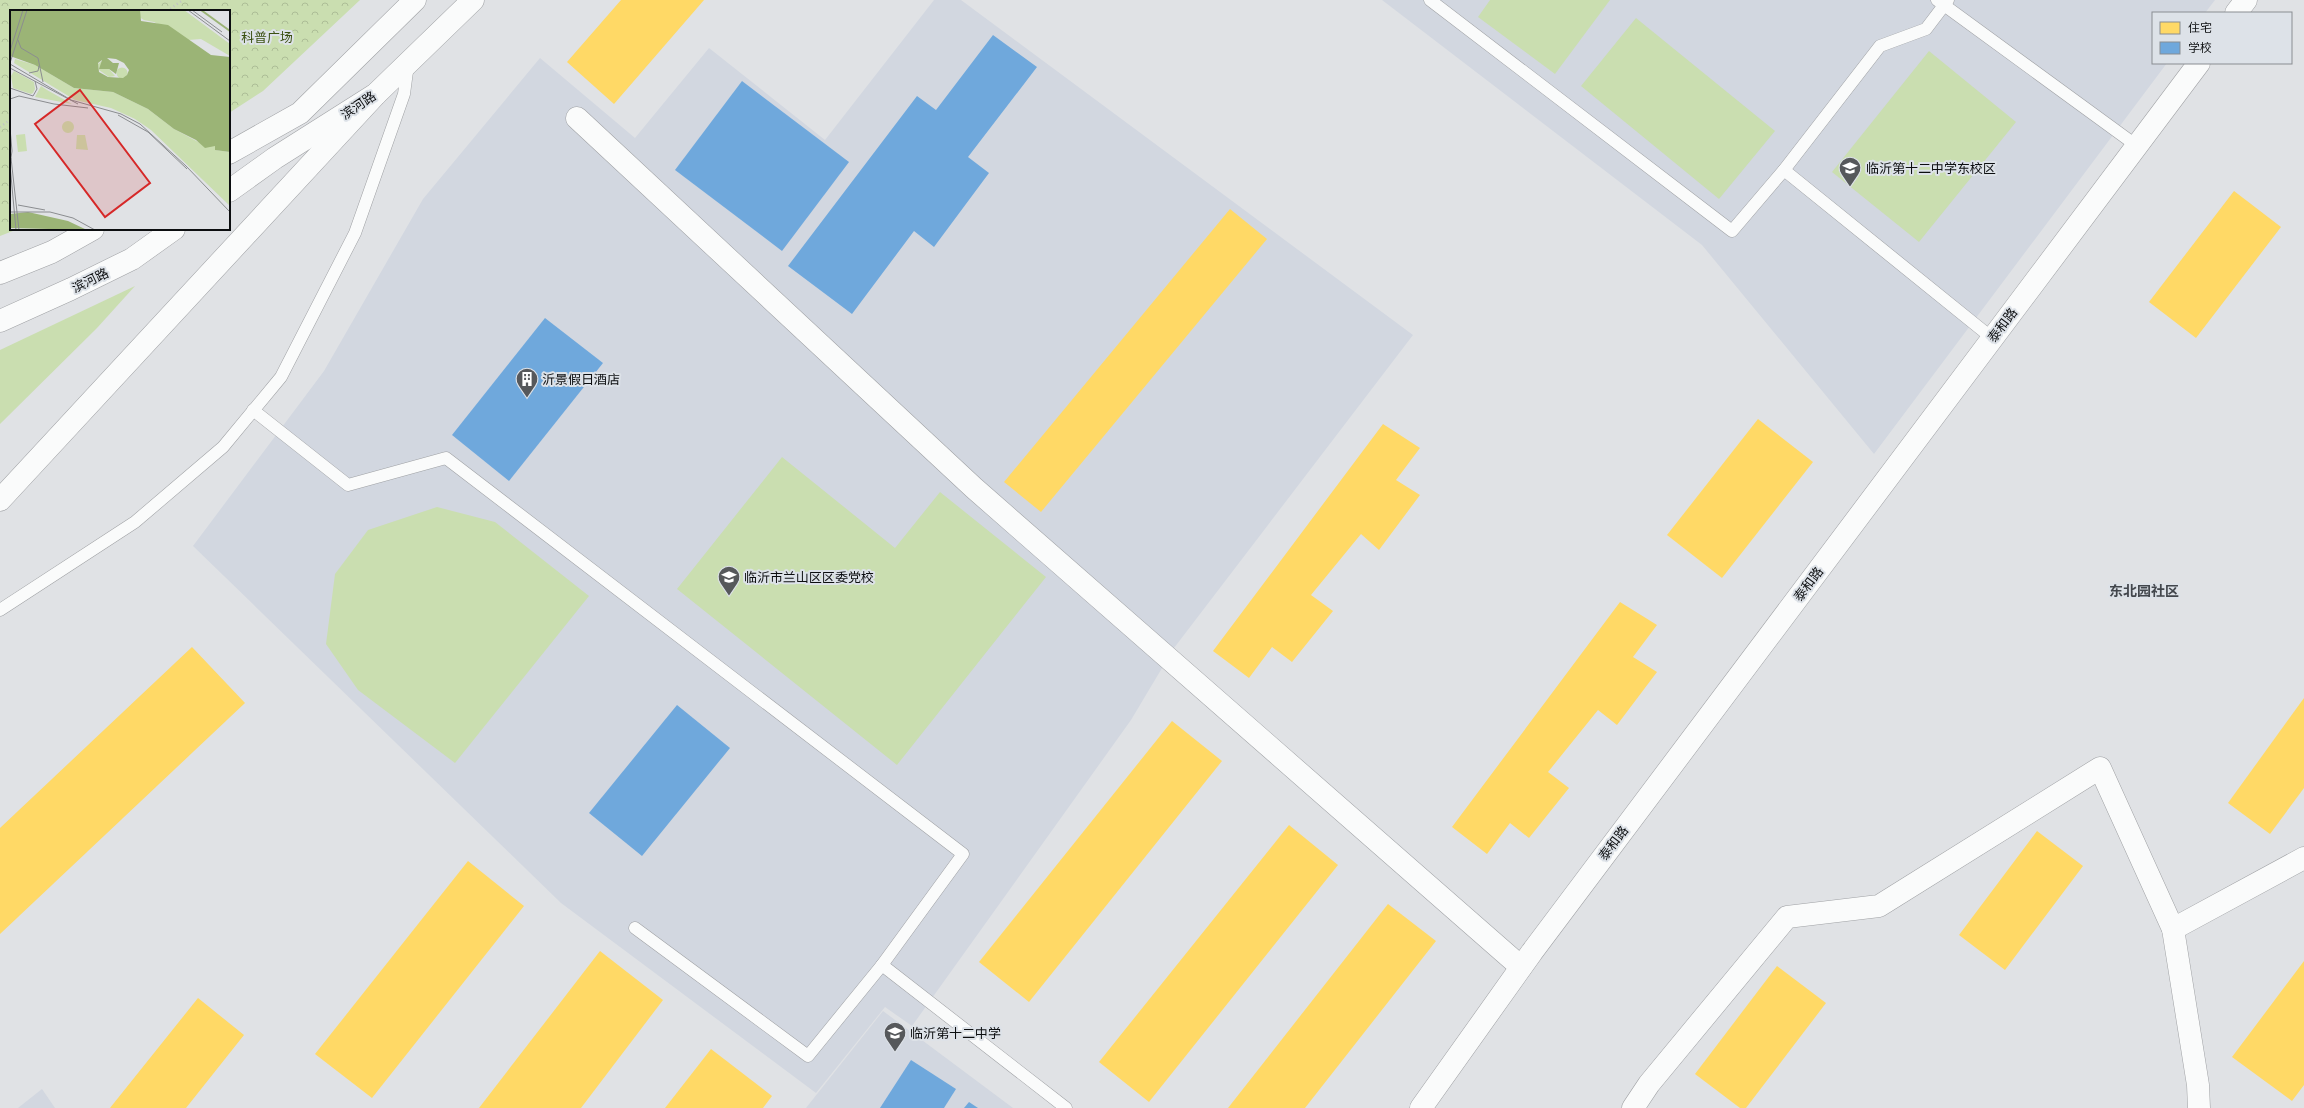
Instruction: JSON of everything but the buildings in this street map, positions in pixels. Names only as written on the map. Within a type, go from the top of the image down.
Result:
[{"type":"street","points":[[230,152],[300,113],[415,0]]},
{"type":"street","name":"滨河路","points":[[230,190],[376,94],[473,0]]},
{"type":"street","points":[[2237,12],[2246,0]]},
{"type":"street","name":"泰和路","points":[[1421,1108],[1521,967],[2198,64]]},
{"type":"street","points":[[0,500],[376,94]]},
{"type":"street","points":[[577,118],[974,488],[1521,967]]},
{"type":"street","points":[[0,272],[52,252],[91,230]]},
{"type":"street","name":"滨河路","points":[[0,321],[71,289],[132,259],[173,230]]},
{"type":"street","points":[[1633,1108],[1649,1084],[1787,917],[1879,906],[2100,768],[2173,929],[2198,1085],[2199,1108]]},
{"type":"street","points":[[2173,929],[2304,858]]},
{"type":"lane","points":[[1430,0],[1732,231],[1784,170],[1880,46],[1926,29],[1943,2],[2137,146]]},
{"type":"lane","points":[[0,610],[135,522],[223,447],[281,377],[355,233],[404,94],[409,62]]},
{"type":"lane","points":[[1784,170],[1992,338]]},
{"type":"lane","points":[[253,410],[348,485],[446,458],[963,854],[882,966],[808,1056],[635,928]]},
{"type":"lane","points":[[882,966],[1066,1108]]},
{"type":"path","points":[[169,10],[183,0]]},
{"type":"path","points":[[0,127],[10,120]]},
{"type":"shaded area","name":"临沂市兰山区区委党校","points":[[934,0],[961,0],[1413,335],[1174,648],[1131,720],[912,1026],[885,1007],[816,1093],[561,903],[193,546],[324,371],[423,199],[540,58],[635,138],[709,48],[825,140]]},
{"type":"shaded area","name":"临沂第十二中学东校区","points":[[1382,0],[2215,0],[2206,12],[2152,12],[2152,64],[2166,64],[1874,454],[1702,245]]},
{"type":"shaded area","name":"临沂第十二中学","points":[[883,1011],[1013,1108],[806,1108]]},
{"type":"shaded area","points":[[42,1089],[55,1108],[18,1108]]},
{"type":"green space","name":"科普广场","points":[[0,0],[360,0],[263,91],[230,112],[230,10],[10,10],[10,230],[15,230],[0,236]]},
{"type":"green space","points":[[1490,0],[1610,0],[1555,74],[1478,17]]},
{"type":"green space","points":[[1636,18],[1775,131],[1719,199],[1581,86]]},
{"type":"green space","points":[[1929,51],[2016,122],[1919,242],[1832,172]]},
{"type":"green space","points":[[135,286],[97,328],[0,424],[0,350]]},
{"type":"green space","points":[[782,457],[895,548],[940,492],[1046,577],[897,765],[677,589]]},
{"type":"green space","points":[[437,507],[495,522],[589,596],[455,763],[358,690],[326,644],[335,574],[368,530]]},
{"type":"place","name":"临沂第十二中学东校区","points":[[1850,188]]},
{"type":"place","name":"沂景假日酒店","points":[[527,398]]},
{"type":"place","name":"临沂市兰山区区委党校","points":[[729,596]]},
{"type":"place","name":"临沂第十二中学","points":[[895,1052]]},
{"type":"district","name":"东北园社区","points":[[2144,590]]}]
